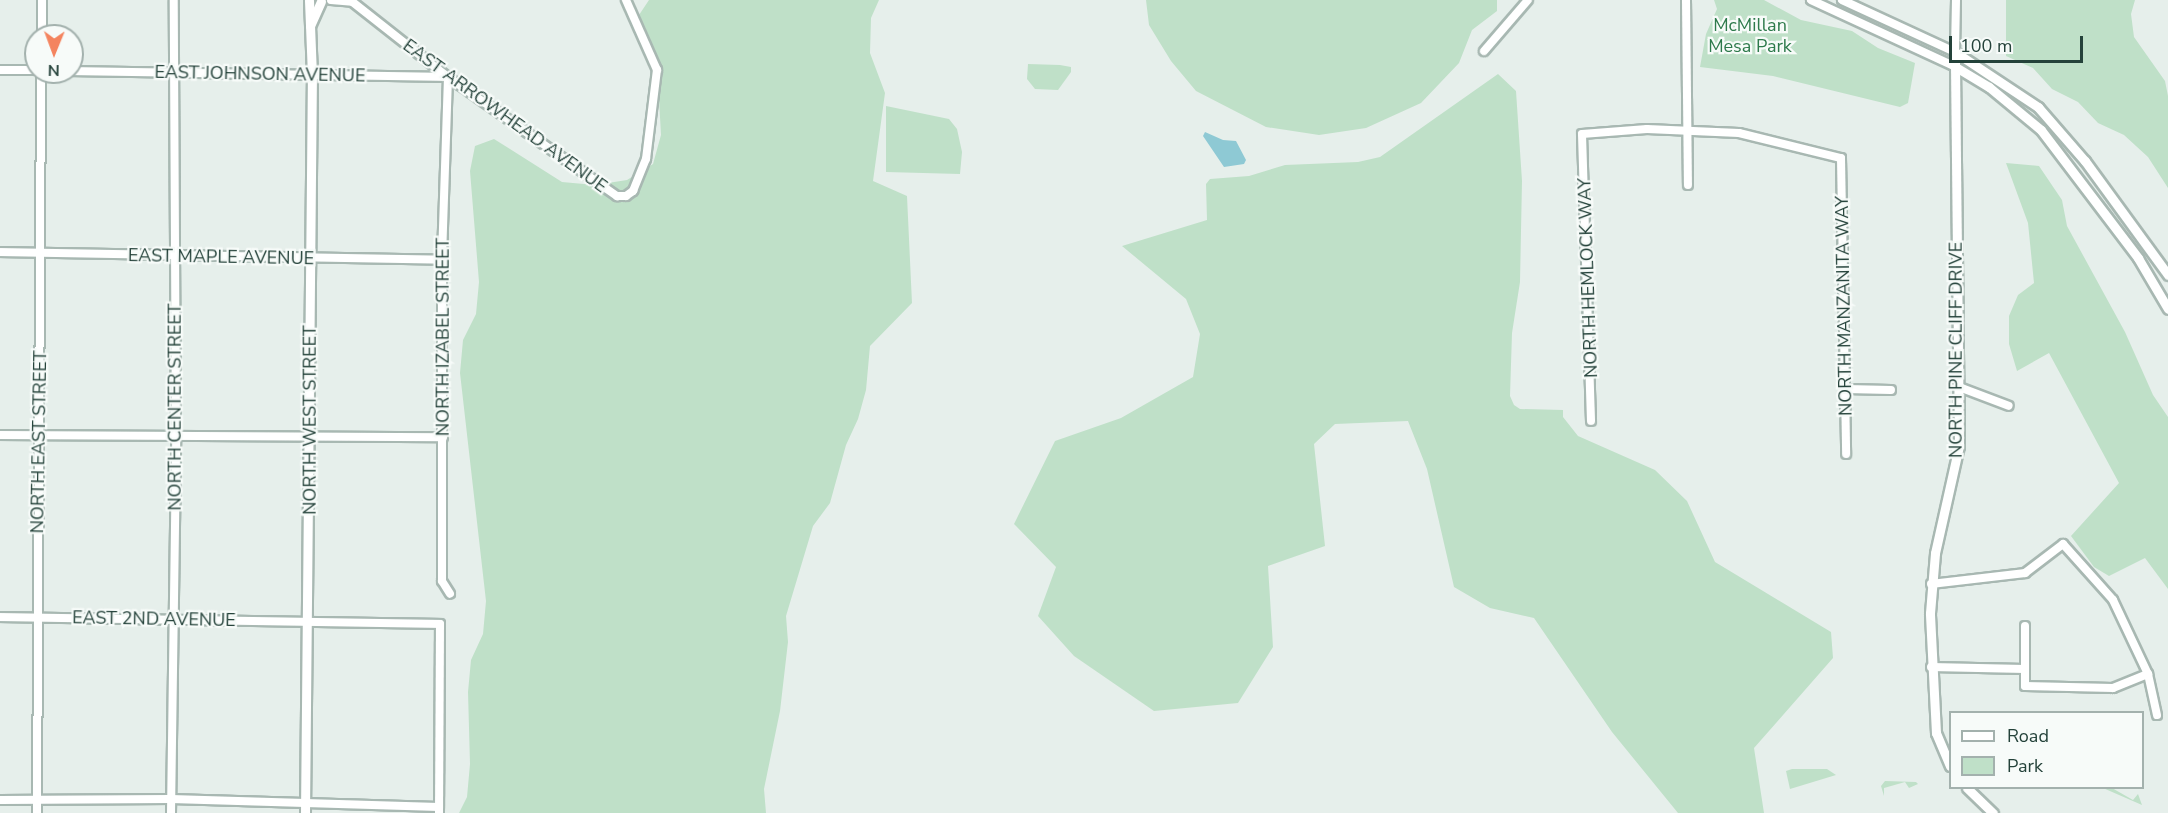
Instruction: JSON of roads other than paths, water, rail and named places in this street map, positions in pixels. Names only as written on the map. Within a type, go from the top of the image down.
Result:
[{"type":"street","points":[[42,0],[42,24]]},
{"type":"street","name":"NORTH CENTER STREET","points":[[171,813],[176,437],[174,0]]},
{"type":"street","name":"NORTH WEST STREET","points":[[305,808],[312,75],[309,0]]},
{"type":"street","name":"NORTH WEST STREET","points":[[310,26],[322,0]]},
{"type":"street","name":"EAST ARROWHEAD AVENUE","points":[[322,0],[351,1],[447,77],[617,196],[633,191],[646,159],[657,70],[626,0]]},
{"type":"street","points":[[1484,51],[1528,0]]},
{"type":"street","points":[[1686,0],[1688,185]]},
{"type":"street","points":[[1811,0],[1954,66],[1989,87],[2044,134],[2138,258],[2168,309]]},
{"type":"street","points":[[1842,0],[1955,52],[2031,101],[2054,124],[2138,230],[2168,275]]},
{"type":"street","name":"NORTH PINE CLIFF DRIVE","points":[[1949,764],[1936,733],[1931,667],[1931,584],[1956,467],[1959,387],[1954,66],[1956,0]]},
{"type":"street","points":[[0,70],[24,70]]},
{"type":"street","name":"EAST JOHNSON AVENUE","points":[[84,71],[447,77]]},
{"type":"street","name":"NORTH IZABEL STREET","points":[[447,77],[442,260],[442,581],[450,594]]},
{"type":"street","name":"NORTH EAST STREET","points":[[38,813],[36,618],[42,253],[41,84]]},
{"type":"street","points":[[2044,134],[2054,124]]},
{"type":"street","name":"NORTH HEMLOCK WAY","points":[[1591,421],[1582,134],[1598,130],[1688,129]]},
{"type":"street","name":"NORTH MANZANITA WAY","points":[[1688,129],[1739,133],[1841,158],[1846,454]]},
{"type":"street","name":"EAST MAPLE AVENUE","points":[[0,252],[442,260]]},
{"type":"street","points":[[1959,387],[2009,406]]},
{"type":"street","points":[[1846,389],[1891,390]]},
{"type":"street","points":[[0,435],[310,439],[443,437]]},
{"type":"street","points":[[1931,584],[2025,573],[2063,544],[2114,600],[2148,674],[2157,715]]},
{"type":"street","name":"EAST 2ND AVENUE","points":[[0,617],[308,621]]},
{"type":"street","points":[[0,800],[171,799],[305,808],[439,810],[440,624],[308,621]]},
{"type":"street","points":[[2025,626],[2025,686],[2113,688],[2148,674]]},
{"type":"street","points":[[1931,667],[2025,669]]},
{"type":"street","points":[[1968,789],[1993,813]]},
{"type":"water","points":[[1205,132],[1223,140],[1236,141],[1246,160],[1244,164],[1224,167],[1203,136]]},
{"type":"park label","name":"McMillan Mesa Park","points":[[1750,36]]}]
